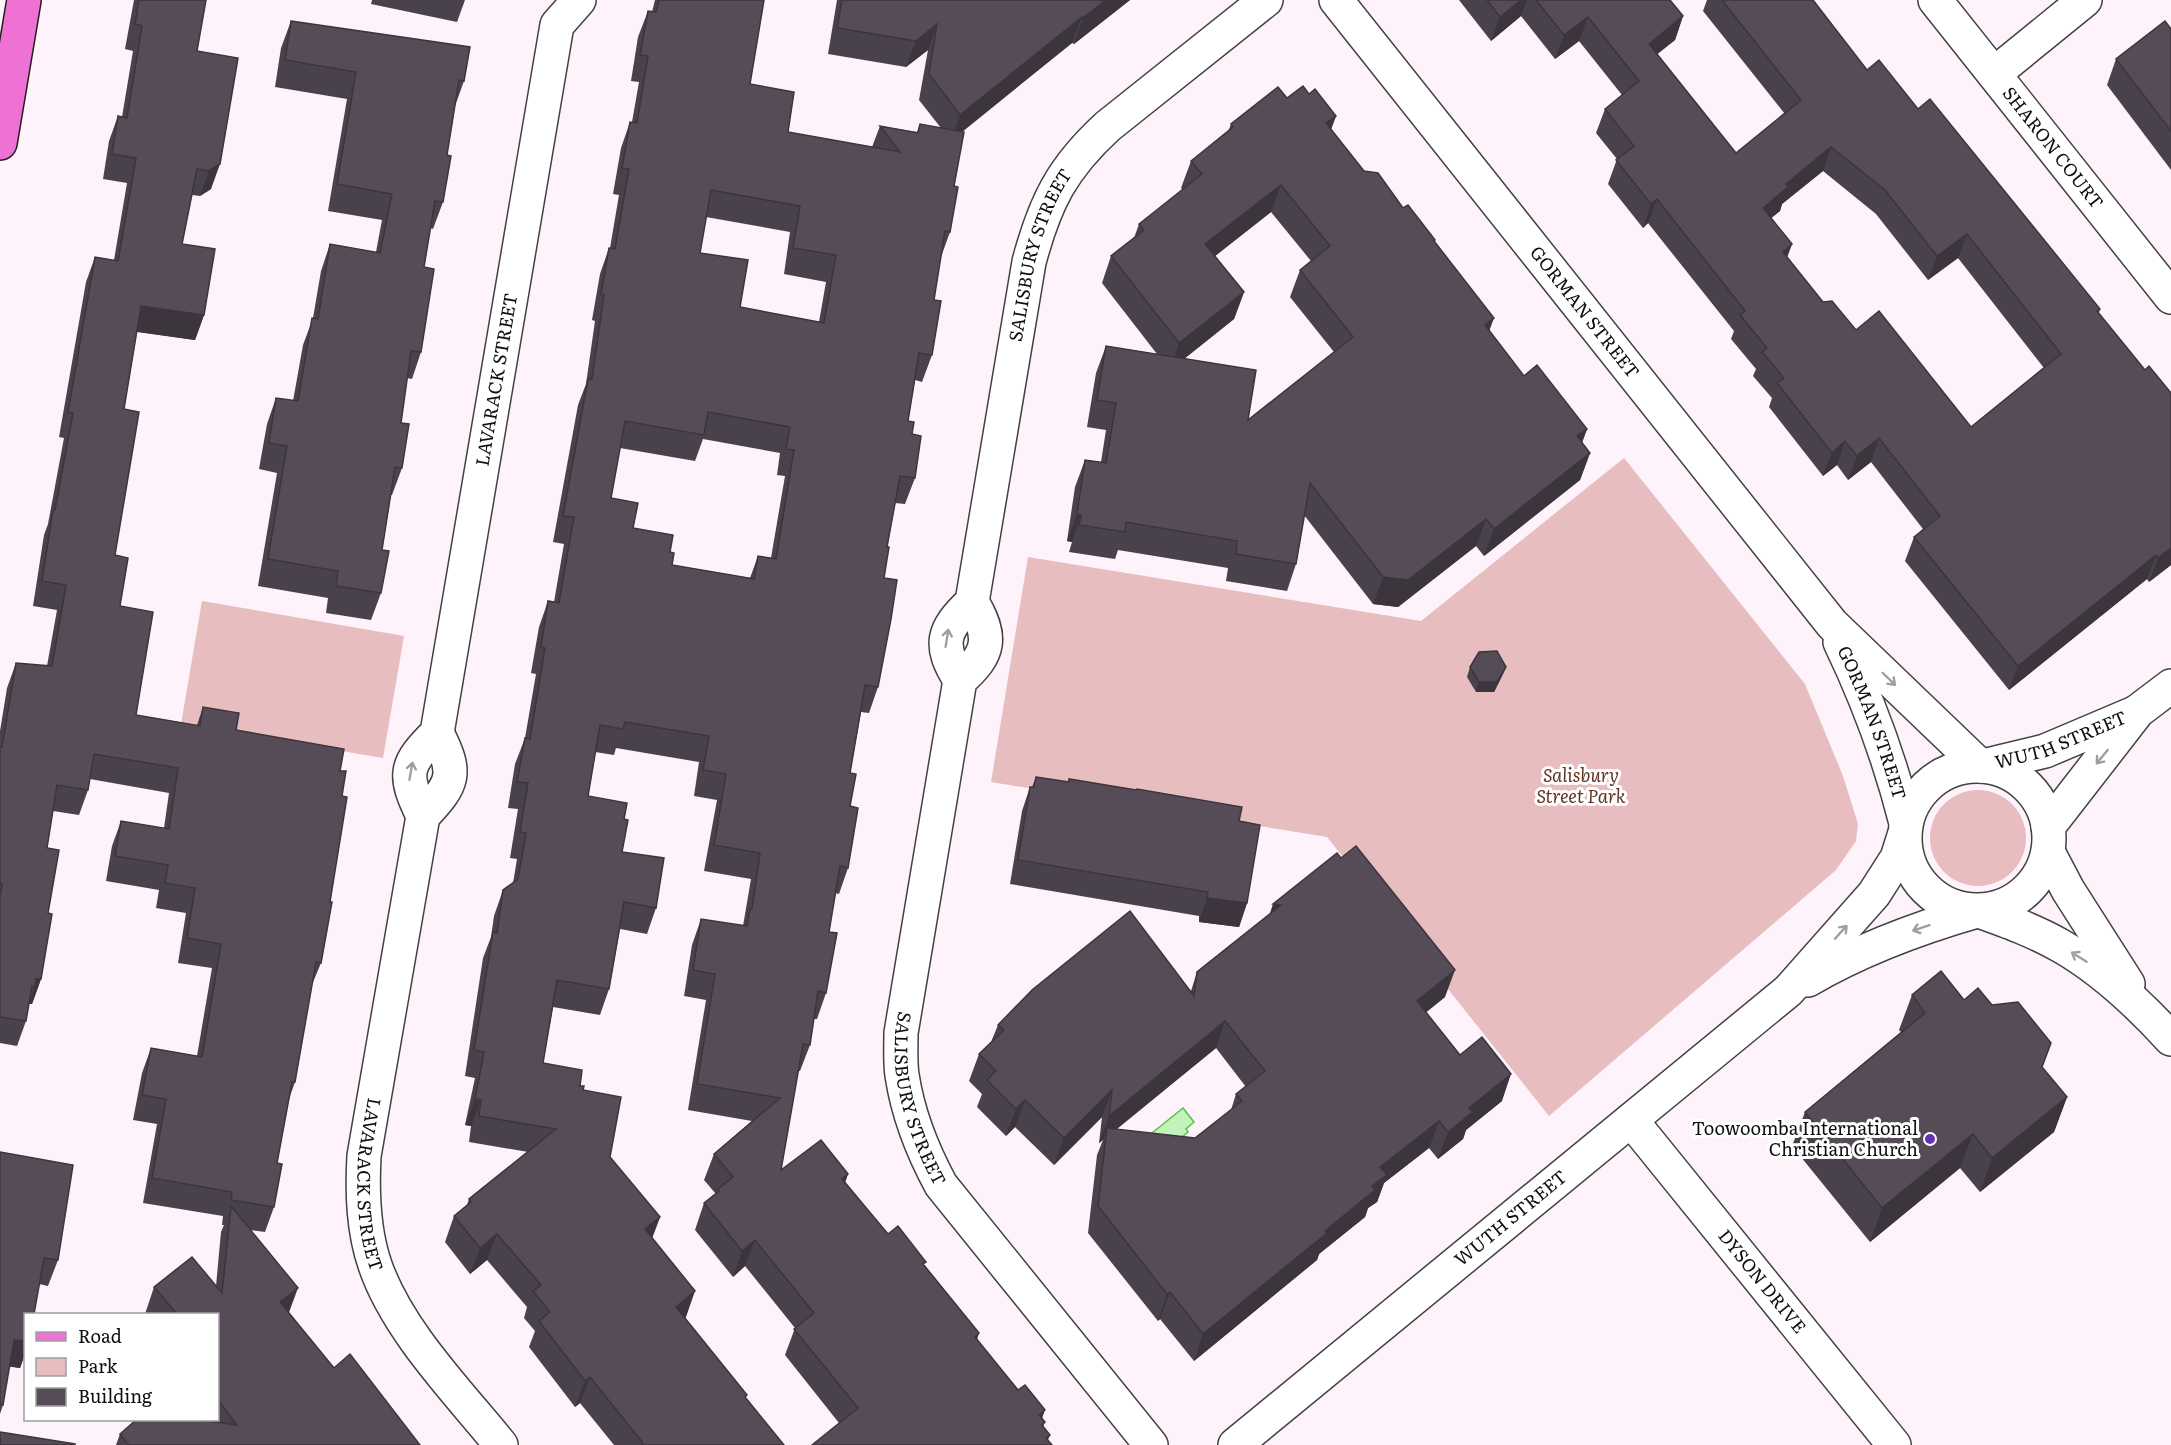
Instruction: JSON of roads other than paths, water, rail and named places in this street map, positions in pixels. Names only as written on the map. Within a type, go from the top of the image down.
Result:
[{"type":"main road","points":[[0,143],[24,0]]},
{"type":"street","name":"LAVARACK STREET","points":[[501,1445],[409,1332],[390,1300],[378,1274],[366,1229],[362,1193],[364,1156],[423,816],[440,798],[450,777],[447,754],[437,733],[551,13],[579,0]]},
{"type":"street","name":"SALISBURY STREET","points":[[1151,1445],[941,1185],[923,1150],[909,1112],[901,1073],[901,1033],[960,680],[945,650],[946,638],[949,627],[956,617],[972,602],[1029,262],[1039,224],[1056,189],[1077,158],[1108,126],[1266,0]]},
{"type":"street","name":"GORMAN STREET","points":[[1336,0],[1832,624],[1982,766]]},
{"type":"street","name":"SHARON COURT","points":[[1935,0],[2171,297]]},
{"type":"street","points":[[1994,74],[2085,0]]},
{"type":"street","name":"GORMAN STREET","points":[[1832,624],[1858,678],[1880,735],[1895,779],[1905,830]]},
{"type":"street","name":"WUTH STREET","points":[[1982,766],[2045,751],[2138,711],[2171,686]]},
{"type":"street","name":"WUTH STREET","points":[[2048,840],[2138,711]]},
{"type":"street","points":[[2141,1006],[2068,890],[2048,840],[2041,805],[2026,785],[2006,772],[1982,766],[1955,769],[1932,781],[1915,800],[1905,830],[1907,860],[1918,880],[1933,897],[1954,907],[1978,911],[2019,926],[2060,945],[2089,963],[2141,1006],[2171,1039]]},
{"type":"street","name":"WUTH STREET","points":[[1235,1445],[1788,991],[1874,894],[1897,858],[1905,830]]},
{"type":"street","points":[[1978,911],[2003,906],[2024,894],[2039,875],[2048,840]]},
{"type":"street","name":"WUTH STREET","points":[[1788,991],[1826,969],[1906,933],[1978,911]]},
{"type":"street","name":"DYSON DRIVE","points":[[1631,1120],[1894,1445]]},
{"type":"place","name":"Toowoomba International Christian Church","points":[[1930,1139]]},
{"type":"park label","name":"Salisbury Street Park","points":[[1581,786]]}]
